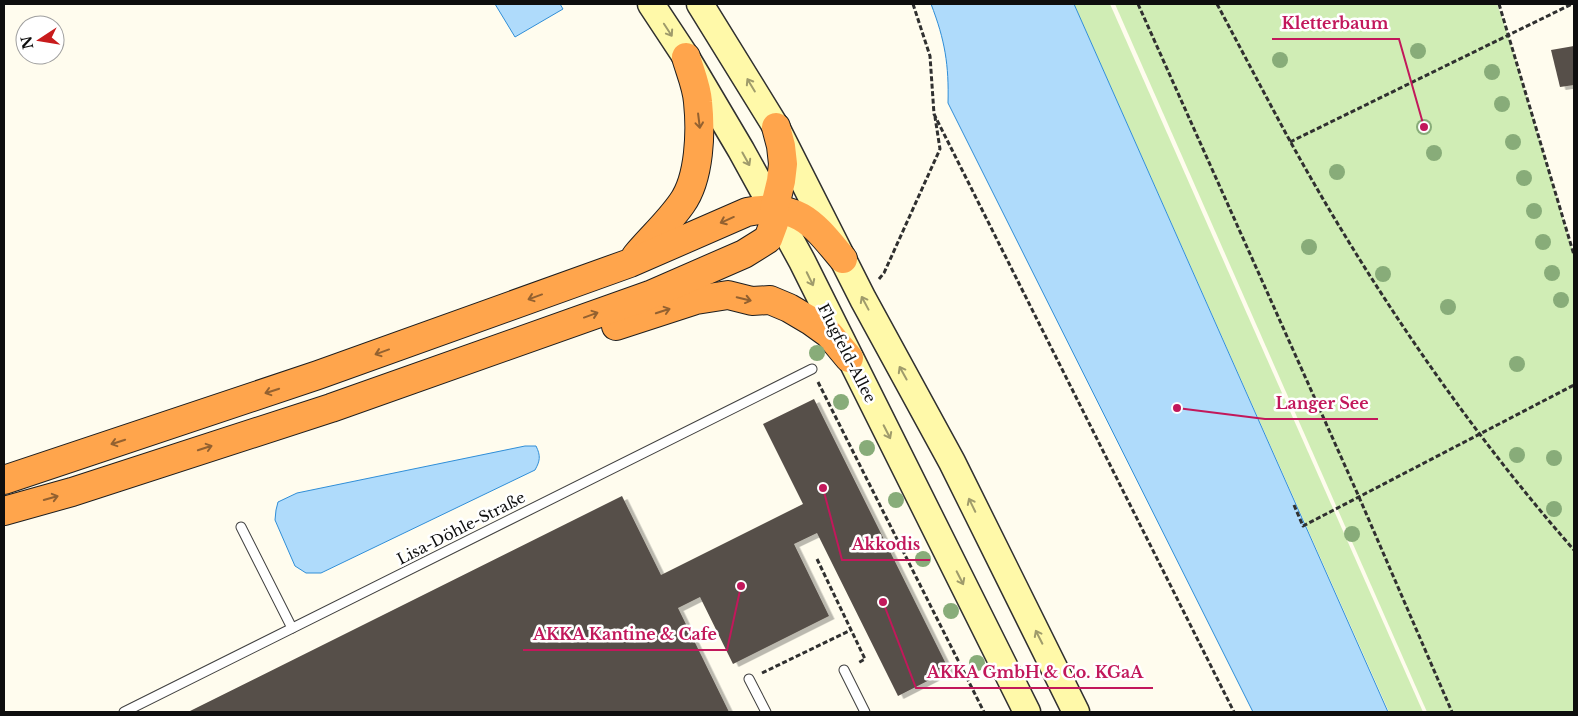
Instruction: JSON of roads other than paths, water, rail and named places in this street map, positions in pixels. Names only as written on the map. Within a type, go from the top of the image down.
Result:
[{"type":"highway","points":[[630,263],[683,202],[692,179],[697,159],[700,132],[698,100],[686,57]]},
{"type":"highway","points":[[4,512],[72,492],[331,408],[650,295],[755,249],[768,239],[774,223],[774,210],[783,164],[782,146],[776,127]]},
{"type":"highway","points":[[4,480],[318,375],[630,263],[741,214],[774,210],[790,212],[809,220],[843,259]]},
{"type":"highway","points":[[331,408],[532,354],[696,300],[728,295],[752,301],[770,300],[788,308],[812,321],[829,334],[849,358]]},
{"type":"main road","name":"Flugfeld-Allee","points":[[651,4],[686,57],[741,150],[802,261],[1028,712]]},
{"type":"main road","points":[[700,4],[776,127],[863,299],[952,462],[1076,712]]},
{"type":"lane","name":"Lisa-Döhle-Straße","points":[[124,712],[812,369]]},
{"type":"lane","points":[[241,526],[292,628]]},
{"type":"lane","points":[[844,670],[865,712]]},
{"type":"lane","points":[[749,679],[766,712]]},
{"type":"water","points":[[495,4],[560,4],[563,9],[515,37]]},
{"type":"water","points":[[931,4],[1074,4],[1388,712],[1253,712],[948,103],[948,77],[945,53],[940,29]]},
{"type":"water","points":[[525,446],[536,446],[538,450],[539,458],[535,470],[321,573],[306,573],[295,566],[275,520],[278,502],[297,493]]},
{"type":"place","name":"Kletterbaum","points":[[1424,127]]},
{"type":"place","name":"Langer See","points":[[1177,408]]},
{"type":"place","name":"Akkodis","points":[[823,488]]},
{"type":"place","name":"AKKA Kantine & Cafe","points":[[741,586]]},
{"type":"place","name":"AKKA GmbH & Co. KGaA","points":[[883,602]]}]
